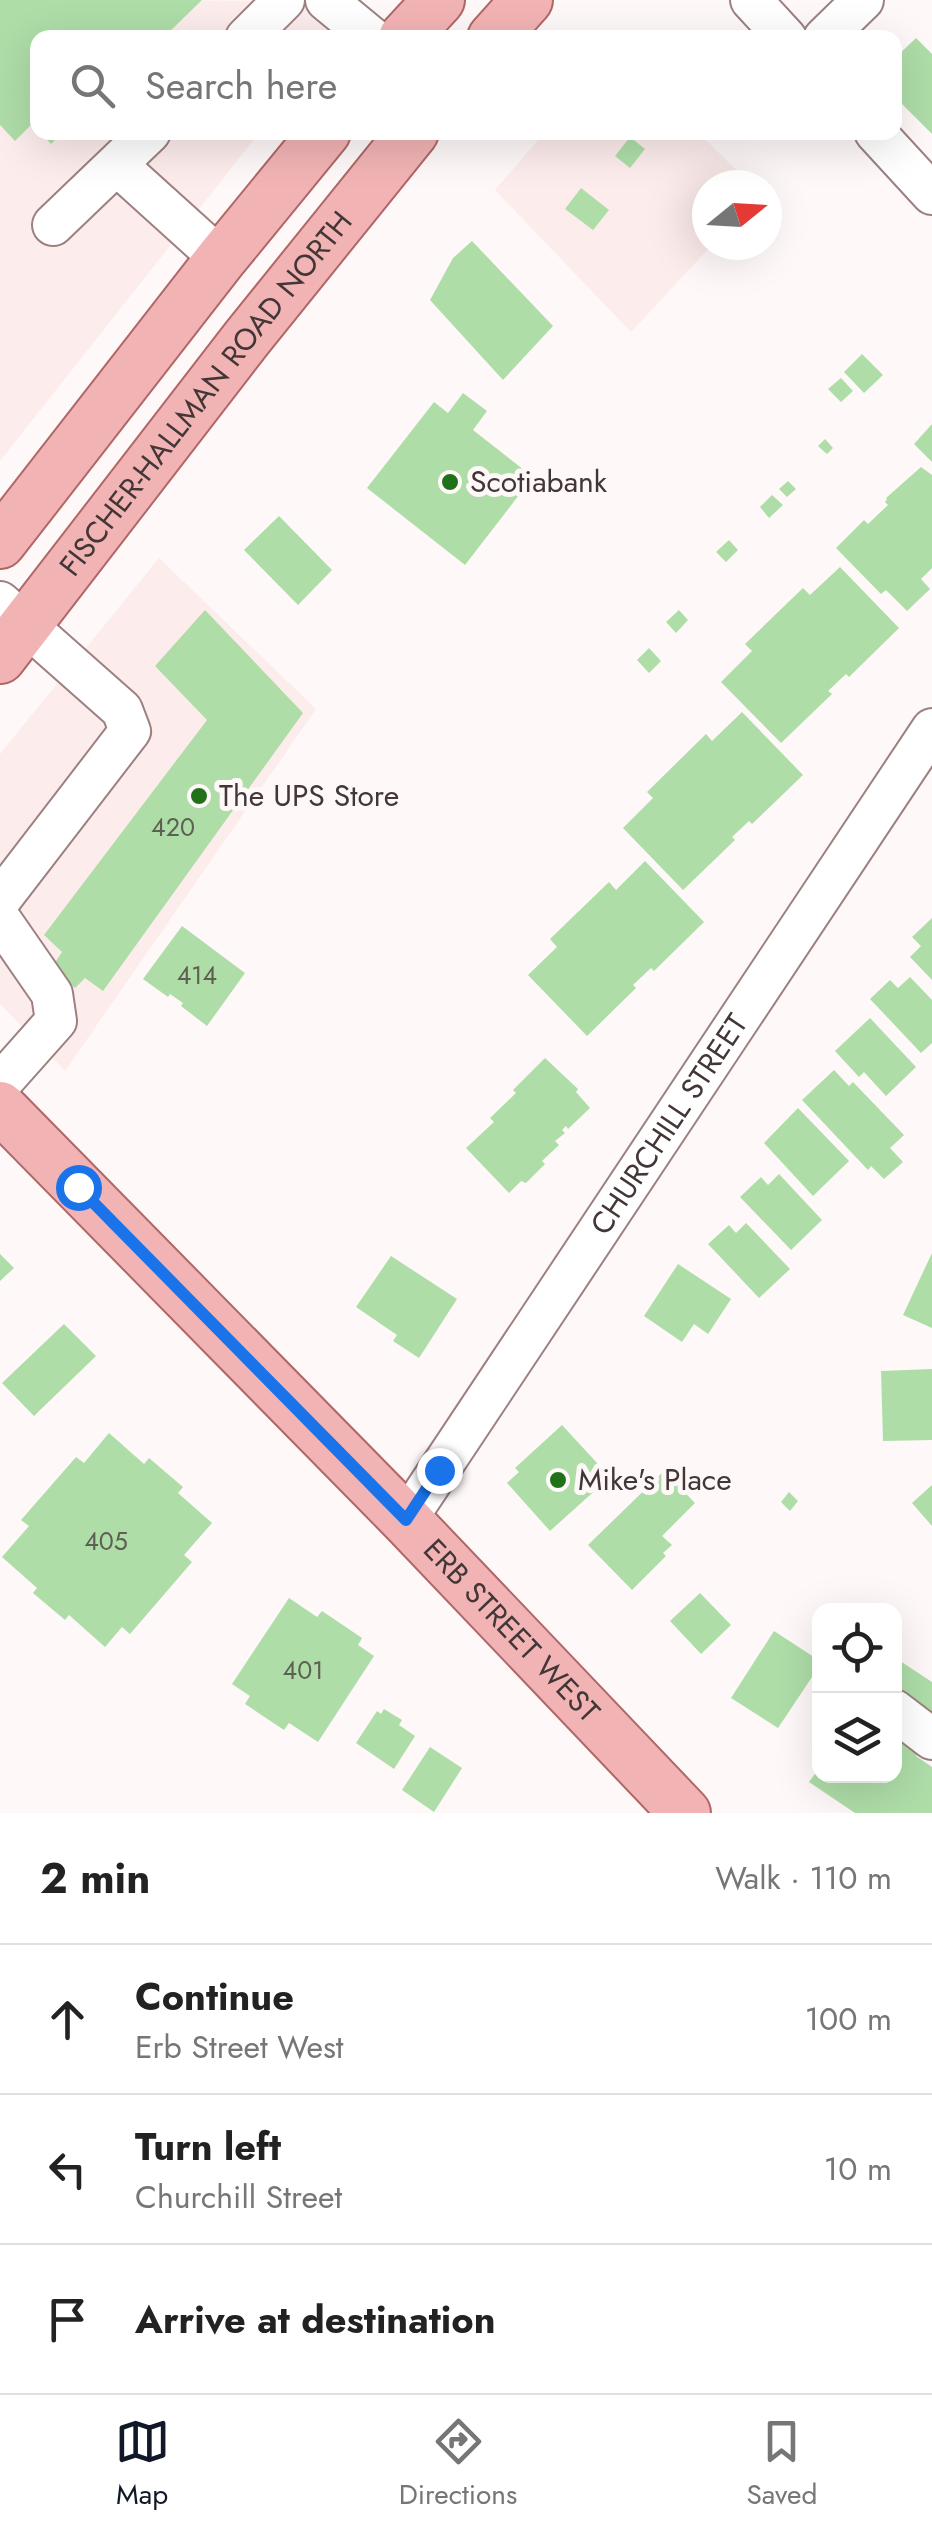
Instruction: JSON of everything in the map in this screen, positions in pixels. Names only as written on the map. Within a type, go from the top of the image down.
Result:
[{"type":"main road","points":[[411,30],[438,0]]},
{"type":"main road","points":[[500,30],[527,0]]},
{"type":"main road","points":[[0,544],[318,140]]},
{"type":"main road","name":"FISCHER-HALLMAN ROAD NORTH","points":[[8,628],[407,140]]},
{"type":"main road","name":"ERB STREET WEST","points":[[0,1107],[406,1520],[686,1813]]},
{"type":"street","points":[[254,30],[284,0]]},
{"type":"street","points":[[326,0],[362,30]]},
{"type":"street","points":[[751,0],[779,30]]},
{"type":"street","points":[[832,30],[863,0]]},
{"type":"street","points":[[53,226],[142,140]]},
{"type":"street","points":[[882,140],[932,194]]},
{"type":"street","points":[[116,166],[221,259]]},
{"type":"street","points":[[0,900],[130,731],[122,710],[8,628]]},
{"type":"street","name":"CHURCHILL STREET","points":[[406,1520],[932,729]]},
{"type":"street","points":[[0,919],[52,994],[56,1020],[0,1084]]},
{"type":"street","points":[[902,1716],[932,1738]]},
{"type":"shaded area","points":[[0,0],[364,1],[341,30],[30,30],[30,140],[253,140],[0,461]]},
{"type":"shaded area","points":[[538,140],[706,140],[736,170],[692,170],[692,260],[698,260],[631,332],[495,190]]},
{"type":"shaded area","points":[[159,558],[316,709],[65,1071],[0,1004],[0,754]]},
{"type":"building","points":[[0,0],[202,0],[171,30],[30,30],[30,126],[15,141],[0,125]]},
{"type":"building","points":[[916,38],[932,54],[932,134],[902,104],[902,51]]},
{"type":"building","points":[[628,140],[645,149],[630,168],[615,156]]},
{"type":"building","points":[[581,188],[609,210],[593,230],[565,209]]},
{"type":"building","points":[[472,241],[553,326],[503,380],[430,300],[453,258]]},
{"type":"building","points":[[862,354],[883,375],[864,393],[844,372]]},
{"type":"building","points":[[841,378],[853,391],[841,402],[828,389]]},
{"type":"building","name":"Scotiabank","points":[[463,393],[487,411],[473,430],[533,477],[465,565],[367,488],[434,402],[448,413]]},
{"type":"building","points":[[932,424],[932,462],[914,444]]},
{"type":"building","points":[[825,439],[833,448],[827,454],[818,446]]},
{"type":"building","points":[[921,467],[932,475],[932,568],[921,579],[930,589],[907,611],[886,590],[881,594],[836,548],[864,520],[868,524],[888,505],[886,498]]},
{"type":"building","points":[[788,481],[796,489],[787,497],[779,489]]},
{"type":"building","points":[[772,495],[783,505],[769,518],[760,507]]},
{"type":"building","points":[[279,516],[332,570],[298,605],[244,550]]},
{"type":"building","points":[[729,540],[738,550],[726,562],[716,552]]},
{"type":"building","points":[[840,567],[899,628],[849,677],[846,674],[828,691],[832,694],[781,743],[721,682],[752,651],[745,644],[803,588],[810,595]]},
{"type":"building","points":[[205,610],[303,713],[103,991],[85,978],[75,988],[52,967],[62,952],[44,935],[207,720],[155,666]]},
{"type":"building","points":[[679,610],[688,620],[676,633],[666,622]]},
{"type":"building","points":[[649,648],[661,661],[649,673],[637,660]]},
{"type":"building","points":[[742,712],[803,775],[752,824],[749,821],[732,837],[735,840],[683,890],[623,828],[653,798],[647,792],[706,734],[712,741]]},
{"type":"building","points":[[645,861],[704,922],[654,971],[651,968],[633,985],[636,988],[587,1036],[528,975],[557,947],[550,939],[609,882],[616,890]]},
{"type":"building","points":[[932,918],[932,980],[910,957],[921,946],[912,937]]},
{"type":"building","points":[[182,926],[245,973],[207,1026],[181,1006],[183,1003],[143,979]]},
{"type":"building","points":[[910,977],[932,1000],[932,1043],[921,1053],[870,999],[890,980],[898,988]]},
{"type":"building","points":[[870,1018],[916,1067],[886,1096],[864,1072],[859,1077],[835,1051]]},
{"type":"building","points":[[545,1058],[578,1089],[576,1092],[590,1108],[562,1130],[565,1133],[555,1141],[559,1145],[542,1161],[545,1164],[509,1193],[466,1148],[494,1122],[490,1118]]},
{"type":"building","points":[[834,1070],[849,1086],[853,1082],[904,1135],[890,1148],[903,1162],[884,1179],[871,1166],[868,1170],[802,1100]]},
{"type":"building","points":[[798,1108],[849,1161],[813,1196],[764,1143]]},
{"type":"building","points":[[779,1174],[822,1220],[791,1250],[740,1197],[761,1177],[768,1185]]},
{"type":"building","points":[[746,1223],[790,1269],[759,1298],[708,1244],[729,1225],[736,1233]]},
{"type":"building","points":[[932,1253],[932,1328],[903,1315]]},
{"type":"building","points":[[0,1254],[14,1268],[0,1281]]},
{"type":"building","points":[[391,1256],[457,1299],[419,1358],[393,1341],[397,1335],[356,1307]]},
{"type":"building","points":[[678,1264],[731,1299],[708,1334],[694,1324],[682,1342],[644,1316]]},
{"type":"building","points":[[64,1324],[96,1356],[34,1416],[2,1383]]},
{"type":"building","points":[[932,1369],[932,1440],[883,1441],[881,1371]]},
{"type":"building","name":"Mike's Place","points":[[562,1425],[610,1477],[550,1531],[507,1483],[519,1472],[515,1468]]},
{"type":"building","points":[[109,1433],[144,1464],[149,1458],[183,1487],[178,1493],[212,1523],[184,1555],[192,1562],[130,1634],[122,1627],[105,1647],[69,1615],[65,1620],[33,1593],[37,1588],[2,1557],[29,1526],[21,1520],[76,1457],[84,1463]]},
{"type":"building","points":[[664,1471],[695,1503],[662,1536],[672,1545],[663,1553],[666,1556],[632,1590],[588,1545]]},
{"type":"building","points":[[932,1485],[932,1526],[912,1503]]},
{"type":"building","points":[[789,1492],[798,1501],[790,1511],[781,1502]]},
{"type":"building","points":[[700,1593],[731,1625],[701,1654],[670,1621]]},
{"type":"building","points":[[289,1598],[317,1617],[322,1611],[362,1638],[358,1645],[374,1656],[318,1742],[289,1723],[284,1730],[245,1704],[250,1696],[232,1684]]},
{"type":"building","points":[[774,1631],[812,1656],[812,1677],[778,1728],[731,1698]]},
{"type":"building","points":[[902,1662],[932,1682],[932,1726],[902,1706]]},
{"type":"building","points":[[384,1709],[402,1720],[399,1725],[415,1736],[394,1769],[356,1743],[377,1711],[381,1714]]},
{"type":"building","points":[[902,1735],[922,1748],[916,1756],[932,1767],[932,1813],[855,1813],[809,1782],[812,1778],[812,1783],[902,1783]]},
{"type":"building","points":[[430,1747],[462,1768],[434,1812],[402,1790]]},
{"type":"place","name":"Scotiabank","points":[[450,482]]},
{"type":"place","name":"The UPS Store","points":[[199,796]]},
{"type":"place","name":"Mike's Place","points":[[558,1480]]},
{"type":"route","points":[[78,1187],[406,1520],[439,1470]]}]
